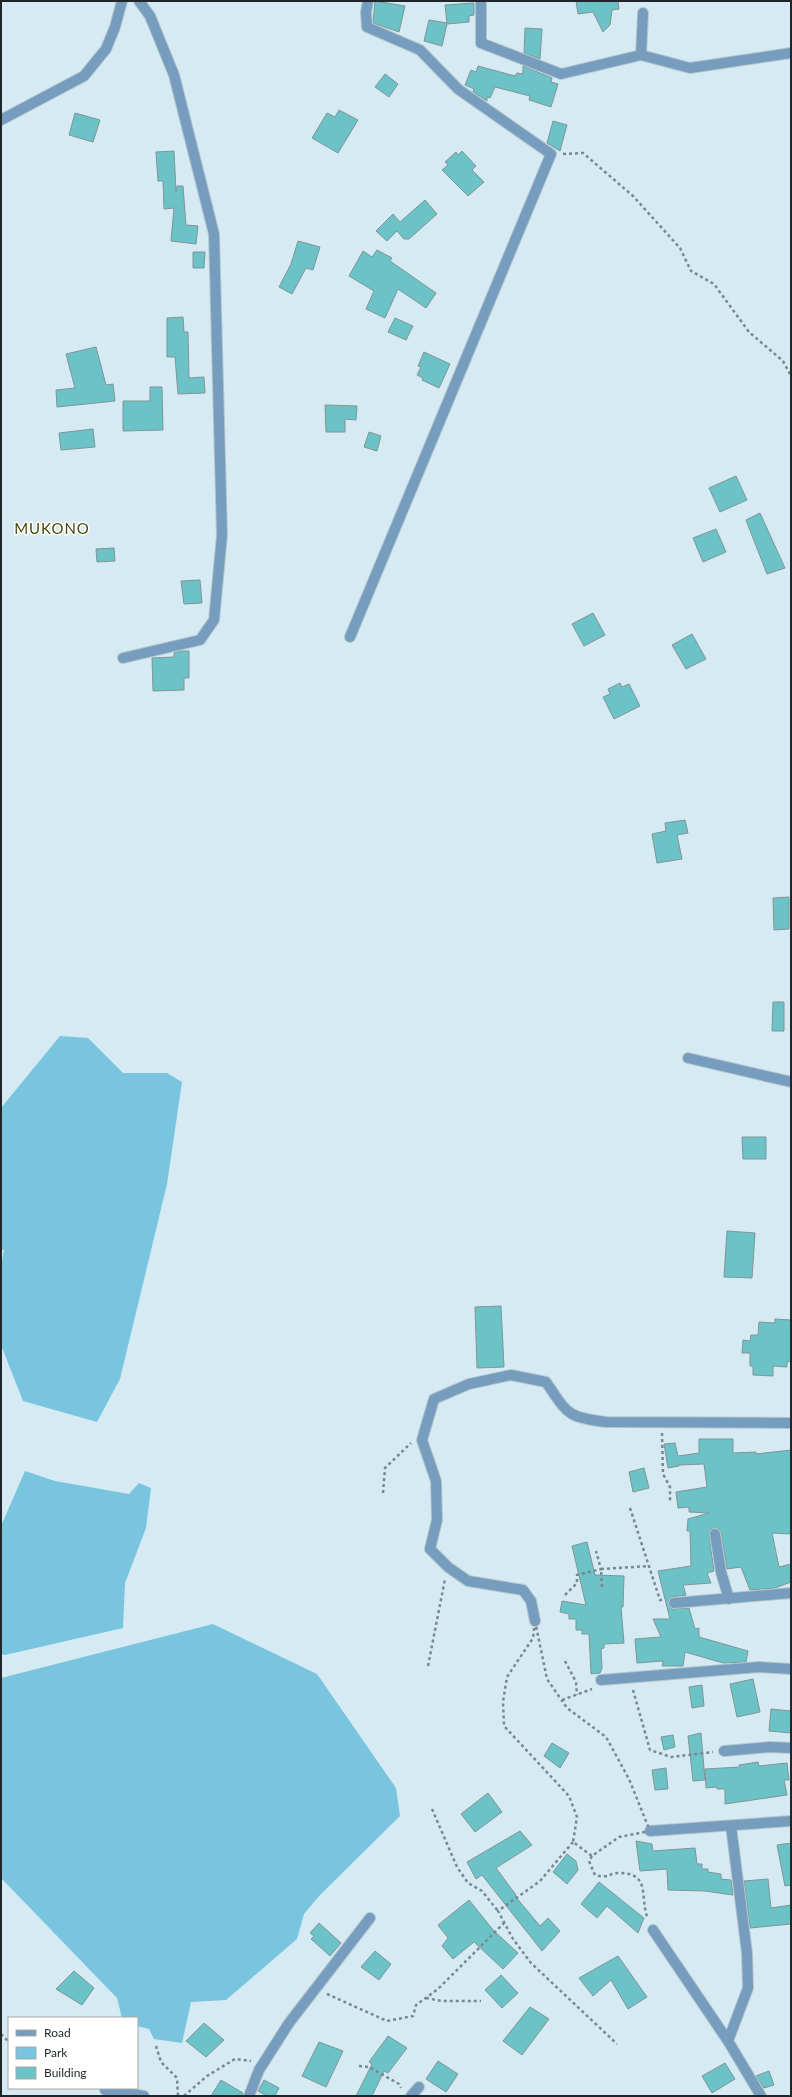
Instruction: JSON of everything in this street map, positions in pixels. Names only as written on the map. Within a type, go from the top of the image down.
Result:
[{"type":"street","points":[[1,120],[84,76],[106,49],[115,27],[122,1]]},
{"type":"street","points":[[123,658],[200,640],[214,620],[222,535],[214,234],[174,75],[150,16],[139,1]]},
{"type":"street","points":[[350,637],[551,154],[458,89],[420,50],[367,27],[366,12],[368,1]]},
{"type":"street","points":[[481,1],[481,44],[561,74],[641,55],[690,68],[791,53]]},
{"type":"street","points":[[641,55],[643,13]]},
{"type":"street","points":[[688,1058],[791,1082]]},
{"type":"street","points":[[536,1621],[531,1601],[523,1590],[468,1581],[448,1567],[430,1549],[437,1520],[436,1481],[422,1440],[434,1399],[469,1384],[511,1375],[546,1382],[567,1412],[581,1419],[606,1422],[791,1423]]},
{"type":"street","points":[[715,1534],[720,1572],[729,1599]]},
{"type":"street","points":[[674,1603],[791,1592]]},
{"type":"street","points":[[601,1680],[759,1668],[791,1669]]},
{"type":"street","points":[[724,1751],[770,1747],[791,1748]]},
{"type":"street","points":[[650,1831],[791,1821]]},
{"type":"street","points":[[728,2040],[748,1988],[747,1953],[731,1826]]},
{"type":"street","points":[[249,2096],[264,2062],[289,2023],[370,1918]]},
{"type":"street","points":[[653,1930],[728,2040],[761,2096]]},
{"type":"street","points":[[411,2096],[419,2087]]},
{"type":"street","points":[[104,2091],[144,2096]]},
{"type":"path","points":[[551,154],[583,153],[633,196],[680,248],[691,271],[714,284],[749,332],[783,361],[791,376]]},
{"type":"path","points":[[662,1422],[663,1474],[670,1488],[670,1501]]},
{"type":"path","points":[[383,1493],[385,1468],[408,1444],[422,1440]]},
{"type":"path","points":[[630,1508],[660,1600],[674,1603]]},
{"type":"path","points":[[596,1551],[601,1569],[602,1587]]},
{"type":"path","points":[[565,1595],[577,1583],[577,1575],[601,1569],[623,1569],[649,1566]]},
{"type":"path","points":[[428,1666],[448,1567]]},
{"type":"path","points":[[536,1621],[547,1679],[567,1708],[606,1737],[629,1779],[650,1831],[619,1838],[592,1856],[589,1861],[595,1875],[606,1878],[618,1873],[635,1876],[642,1882],[647,1916],[653,1930]]},
{"type":"path","points":[[498,1911],[540,1881],[573,1842],[576,1817],[569,1796],[504,1726],[503,1702],[507,1677],[533,1638],[536,1621]]},
{"type":"path","points":[[565,1661],[576,1682],[577,1695]]},
{"type":"path","points":[[629,1678],[650,1750],[671,1757],[724,1751]]},
{"type":"path","points":[[562,1700],[595,1688],[601,1680]]},
{"type":"path","points":[[432,1809],[457,1867],[468,1883],[482,1891],[498,1911],[513,1939],[531,1963],[617,2044]]},
{"type":"path","points":[[573,1842],[592,1856]]},
{"type":"path","points":[[316,1989],[387,2021],[413,2016],[416,2005],[453,1974],[504,1923]]},
{"type":"path","points":[[426,1998],[442,2001],[481,2001]]},
{"type":"path","points":[[156,2046],[161,2062],[177,2078],[178,2096]]},
{"type":"path","points":[[184,2096],[207,2076],[235,2059],[264,2062]]},
{"type":"path","points":[[359,2066],[369,2067],[399,2084],[402,2090]]},
{"type":"green space","points":[[60,1036],[88,1038],[123,1073],[167,1073],[182,1082],[167,1184],[120,1379],[97,1422],[23,1401],[1,1345],[1,1266],[4,1250],[1,1249],[1,1108]]},
{"type":"green space","points":[[25,1471],[55,1481],[129,1494],[139,1483],[151,1488],[146,1528],[125,1583],[123,1628],[5,1655],[1,1654],[1,1526]]},
{"type":"green space","points":[[213,1624],[317,1674],[396,1788],[400,1816],[320,1895],[304,1914],[297,1939],[226,2000],[191,2002],[182,2043],[154,2039],[149,2029],[138,2026],[138,2017],[122,2017],[117,1998],[1,1878],[1,1678]]},
{"type":"building","points":[[375,1],[405,6],[399,32],[373,23]]},
{"type":"building","points":[[576,1],[618,1],[619,9],[612,10],[610,25],[603,32],[593,12],[578,14]]},
{"type":"building","points":[[474,3],[474,15],[469,16],[469,22],[447,24],[442,46],[424,41],[429,20],[447,23],[445,5]]},
{"type":"building","points":[[525,28],[542,29],[540,59],[524,53]]},
{"type":"building","points":[[478,66],[515,76],[517,73],[523,74],[523,66],[552,78],[551,82],[558,84],[551,107],[529,100],[530,96],[495,87],[490,98],[487,97],[487,101],[473,92],[474,89],[465,85],[471,70],[476,72]]},
{"type":"building","points":[[385,74],[398,84],[389,97],[375,87]]},
{"type":"building","points":[[339,110],[358,120],[338,153],[312,138],[327,113],[335,117]]},
{"type":"building","points":[[75,113],[100,120],[93,142],[69,135]]},
{"type":"building","points":[[553,121],[567,125],[560,151],[547,143]]},
{"type":"building","points":[[174,151],[176,192],[177,186],[183,186],[186,225],[198,226],[196,244],[171,241],[174,208],[164,209],[163,181],[158,181],[156,152]]},
{"type":"building","points":[[462,151],[476,166],[472,170],[484,182],[468,196],[442,170],[448,165],[445,162],[456,152],[458,155]]},
{"type":"building","points":[[425,200],[437,214],[409,239],[404,239],[397,231],[387,241],[376,231],[393,214],[400,222]]},
{"type":"building","points":[[298,241],[320,247],[313,270],[306,268],[292,294],[279,287],[291,264]]},
{"type":"building","points":[[377,250],[392,258],[390,261],[436,293],[426,308],[398,289],[385,318],[366,309],[374,291],[349,276],[363,251],[372,257]]},
{"type":"building","points":[[193,252],[205,252],[204,268],[193,268]]},
{"type":"building","points":[[183,317],[184,332],[188,332],[189,378],[204,377],[205,393],[178,394],[175,357],[167,357],[167,318]]},
{"type":"building","points":[[395,318],[413,326],[406,340],[388,332]]},
{"type":"building","points":[[96,347],[106,385],[113,384],[115,401],[57,407],[56,390],[75,388],[66,354]]},
{"type":"building","points":[[424,352],[450,364],[439,388],[422,380],[423,378],[417,375],[421,367],[418,366]]},
{"type":"building","points":[[150,387],[162,387],[163,430],[123,431],[123,401],[150,401]]},
{"type":"building","points":[[325,405],[357,406],[356,420],[345,419],[345,432],[326,432]]},
{"type":"building","points":[[93,429],[95,447],[61,450],[59,433]]},
{"type":"building","points":[[369,432],[381,436],[377,451],[364,447]]},
{"type":"building","points":[[736,476],[747,500],[720,512],[709,488]]},
{"type":"building","points":[[760,513],[785,568],[767,574],[746,520]]},
{"type":"building","points":[[716,529],[726,552],[703,562],[693,538]]},
{"type":"building","points":[[114,548],[115,561],[97,562],[96,549]]},
{"type":"building","points":[[200,580],[202,603],[184,604],[181,581]]},
{"type":"building","points":[[593,613],[605,635],[584,646],[572,624]]},
{"type":"building","points":[[692,634],[706,659],[686,669],[672,645]]},
{"type":"building","points":[[189,651],[189,678],[184,678],[184,690],[153,691],[152,658],[174,657],[174,653]]},
{"type":"building","points":[[620,683],[622,687],[629,684],[640,706],[614,719],[603,697],[610,694],[608,689]]},
{"type":"building","points":[[685,820],[688,833],[677,835],[682,859],[657,863],[652,834],[666,831],[665,823]]},
{"type":"building","points":[[789,897],[789,929],[774,930],[773,898]]},
{"type":"building","points":[[773,1002],[784,1002],[784,1031],[772,1031]]},
{"type":"building","points":[[742,1137],[766,1137],[766,1159],[743,1159]]},
{"type":"building","points":[[727,1231],[755,1233],[752,1278],[724,1277]]},
{"type":"building","points":[[501,1306],[504,1367],[477,1368],[475,1307]]},
{"type":"building","points":[[775,1319],[791,1320],[791,1361],[787,1362],[787,1367],[773,1366],[773,1376],[753,1375],[753,1366],[750,1366],[750,1353],[742,1353],[743,1340],[750,1341],[751,1335],[758,1335],[759,1322],[775,1323]]},
{"type":"building","points":[[699,1439],[733,1439],[733,1453],[756,1452],[756,1454],[791,1450],[791,1534],[772,1533],[779,1567],[791,1564],[791,1582],[775,1588],[750,1590],[741,1567],[727,1569],[721,1533],[718,1528],[711,1529],[709,1535],[714,1571],[707,1573],[711,1583],[683,1585],[686,1595],[671,1597],[668,1604],[672,1609],[689,1608],[695,1629],[699,1628],[699,1637],[748,1651],[746,1662],[723,1663],[685,1652],[683,1666],[662,1666],[663,1661],[637,1663],[635,1639],[661,1637],[653,1619],[670,1619],[658,1571],[691,1566],[690,1531],[687,1531],[688,1519],[709,1513],[689,1512],[689,1507],[678,1508],[676,1492],[707,1487],[704,1464],[679,1465],[668,1468],[664,1444],[675,1443],[678,1456],[699,1453]]},
{"type":"building","points":[[644,1468],[649,1488],[633,1492],[629,1472]]},
{"type":"building","points":[[587,1542],[595,1575],[624,1576],[623,1607],[621,1607],[624,1643],[604,1644],[604,1648],[601,1649],[602,1668],[600,1673],[591,1674],[589,1634],[582,1634],[582,1630],[576,1630],[576,1619],[569,1619],[569,1614],[560,1612],[562,1601],[586,1605],[572,1546]]},
{"type":"building","points":[[753,1679],[760,1712],[737,1717],[730,1684]]},
{"type":"building","points":[[702,1685],[704,1706],[692,1708],[689,1687]]},
{"type":"building","points":[[771,1709],[791,1711],[791,1733],[769,1731]]},
{"type":"building","points":[[701,1733],[705,1780],[693,1781],[688,1736]]},
{"type":"building","points":[[673,1735],[675,1747],[664,1750],[661,1737]]},
{"type":"building","points":[[552,1743],[569,1753],[560,1768],[544,1756]]},
{"type":"building","points":[[758,1762],[759,1766],[787,1763],[789,1780],[784,1780],[787,1795],[725,1804],[725,1789],[717,1789],[717,1787],[706,1788],[705,1769],[740,1767],[739,1765]]},
{"type":"building","points":[[666,1768],[668,1789],[655,1790],[652,1770]]},
{"type":"building","points":[[488,1793],[502,1812],[475,1832],[461,1814]]},
{"type":"building","points":[[520,1831],[532,1845],[496,1868],[516,1895],[515,1896],[540,1926],[548,1918],[560,1931],[542,1951],[482,1875],[476,1879],[467,1862]]},
{"type":"building","points":[[636,1841],[652,1844],[653,1851],[695,1848],[697,1864],[702,1864],[702,1869],[708,1869],[708,1872],[721,1874],[721,1879],[731,1880],[733,1895],[705,1891],[668,1890],[667,1869],[640,1871]]},
{"type":"building","points":[[791,1843],[791,1885],[785,1886],[777,1845]]},
{"type":"building","points":[[567,1854],[576,1861],[578,1870],[567,1884],[553,1872]]},
{"type":"building","points":[[768,1879],[771,1908],[791,1905],[791,1924],[750,1928],[744,1881]]},
{"type":"building","points":[[599,1882],[644,1918],[638,1933],[607,1906],[597,1918],[581,1904]]},
{"type":"building","points":[[469,1900],[494,1931],[518,1953],[503,1969],[474,1942],[453,1959],[442,1946],[448,1938],[438,1925]]},
{"type":"building","points":[[319,1923],[341,1943],[330,1956],[311,1939],[314,1936],[310,1933]]},
{"type":"building","points":[[375,1951],[391,1964],[379,1980],[361,1967]]},
{"type":"building","points":[[618,1956],[647,1997],[628,2009],[611,1980],[593,1996],[579,1978]]},
{"type":"building","points":[[74,1971],[94,1988],[82,2005],[56,1989]]},
{"type":"building","points":[[501,1975],[518,1993],[502,2008],[485,1990]]},
{"type":"building","points":[[530,2007],[549,2019],[522,2055],[503,2041]]},
{"type":"building","points":[[204,2023],[224,2040],[206,2057],[186,2041]]},
{"type":"building","points":[[388,2036],[407,2048],[388,2073],[384,2071],[372,2096],[356,2096],[372,2064],[369,2062]]},
{"type":"building","points":[[319,2042],[343,2051],[326,2087],[302,2076]]},
{"type":"building","points":[[438,2061],[458,2074],[446,2092],[426,2079]]},
{"type":"building","points":[[725,2063],[735,2079],[712,2093],[702,2076]]},
{"type":"building","points":[[769,2071],[774,2085],[764,2088],[756,2076]]},
{"type":"building","points":[[221,2080],[243,2093],[243,2096],[211,2096]]},
{"type":"building","points":[[264,2080],[279,2088],[275,2096],[267,2096],[258,2091]]},
{"type":"district","name":"MUKONO","points":[[52,529]]}]
